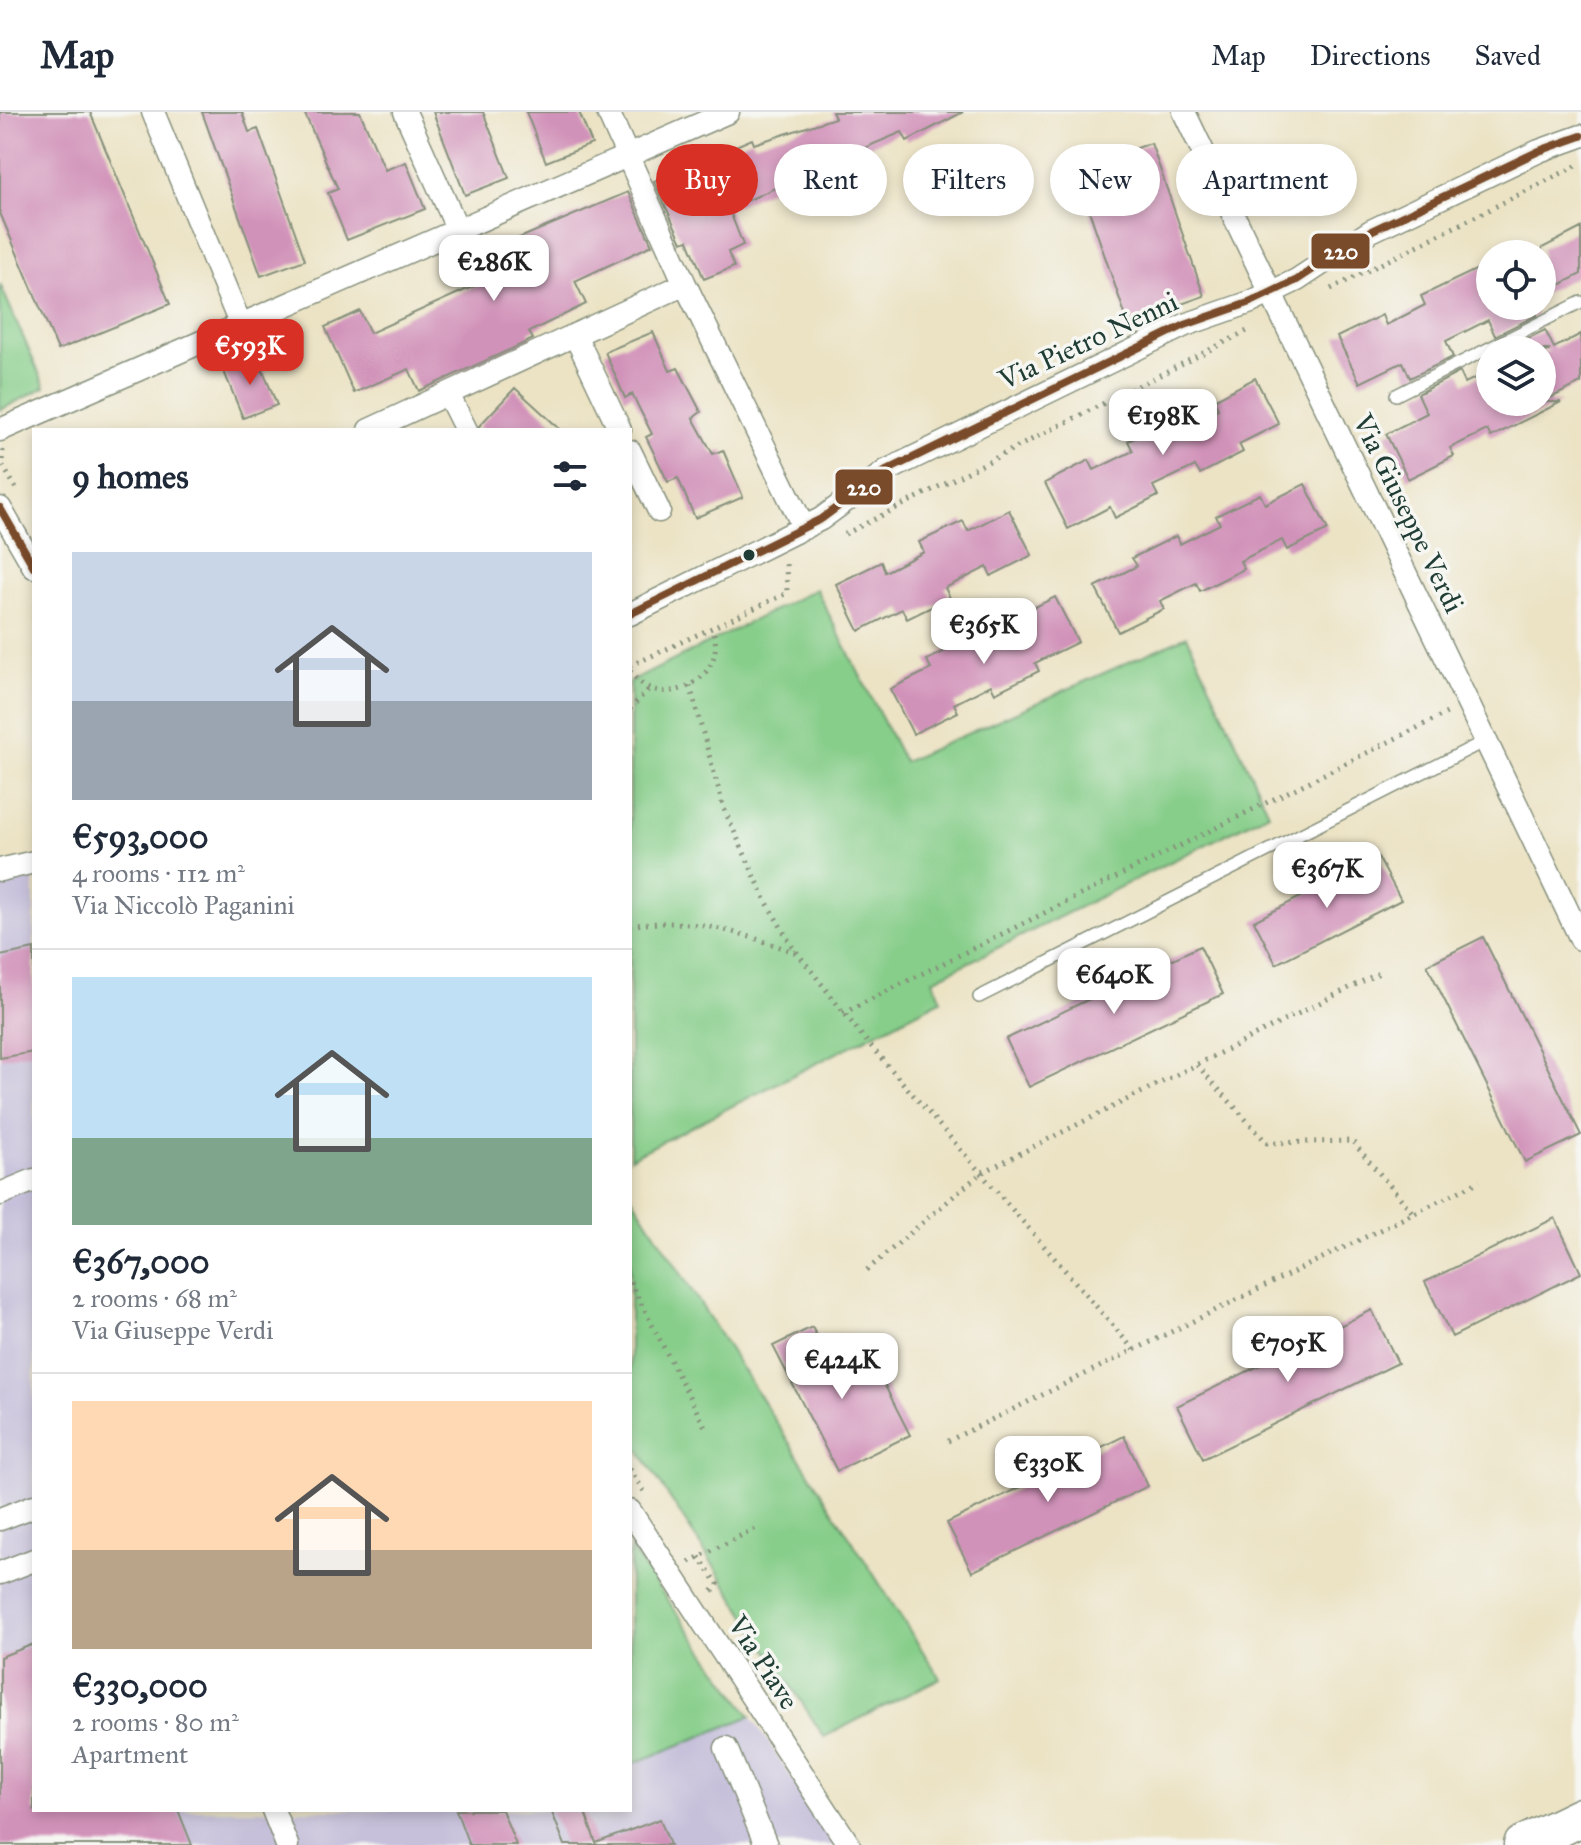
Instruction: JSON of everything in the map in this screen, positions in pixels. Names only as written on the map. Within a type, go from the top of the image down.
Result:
[{"type":"highway","points":[[1523,1845],[1581,1817]]},
{"type":"street","points":[[153,112],[241,326]]},
{"type":"street","points":[[405,112],[457,228]]},
{"type":"street","points":[[608,112],[685,284],[804,528]]},
{"type":"street","points":[[2,429],[457,228],[628,159],[728,112]]},
{"type":"street","name":"Via Giuseppe Verdi","points":[[1184,112],[1581,939]]},
{"type":"street","name":"Via Pietro Nenni","points":[[632,613],[804,528],[886,471],[1185,325],[1297,280],[1371,231],[1539,151],[1580,139]]},
{"type":"street","points":[[373,428],[685,284]]},
{"type":"street","points":[[575,335],[619,428]]},
{"type":"street","points":[[448,394],[465,428]]},
{"type":"street","points":[[632,455],[659,511]]},
{"type":"street","points":[[0,508],[32,564]]},
{"type":"street","points":[[0,870],[32,862]]},
{"type":"street","points":[[0,1194],[32,1181]]},
{"type":"street","points":[[0,1519],[32,1507]]},
{"type":"street","name":"Via Piave","points":[[632,1514],[849,1845]]},
{"type":"street","points":[[0,1573],[32,1561]]},
{"type":"street","points":[[726,1748],[766,1845]]},
{"type":"street","points":[[274,1812],[287,1845]]},
{"type":"lane","points":[[1396,395],[1581,302]]},
{"type":"lane","points":[[979,997],[1485,741]]},
{"type":"path","points":[[831,541],[1581,163]]},
{"type":"path","points":[[2,429],[9,440],[3,447],[2,464],[21,498]]},
{"type":"path","points":[[632,668],[787,593],[786,563],[795,558]]},
{"type":"path","points":[[632,671],[649,689],[668,693],[690,686],[707,672],[714,657],[716,640],[712,629]]},
{"type":"path","points":[[690,686],[724,809],[766,901],[798,954],[843,1013],[1134,1350]]},
{"type":"path","points":[[632,707],[649,689]]},
{"type":"path","points":[[843,1013],[1467,703]]},
{"type":"path","points":[[632,926],[671,922],[707,924],[748,934],[798,954]]},
{"type":"path","points":[[867,1270],[981,1173],[1381,972]]},
{"type":"path","points":[[1197,1065],[1267,1143],[1352,1141],[1413,1213]]},
{"type":"path","points":[[948,1441],[1480,1181]]},
{"type":"path","points":[[632,1286],[705,1427]]},
{"type":"path","points":[[632,1472],[647,1496]]},
{"type":"path","points":[[681,1549],[690,1562],[760,1526]]},
{"type":"shaded area","points":[[32,862],[32,1812],[632,1812],[632,1764],[751,1716],[837,1845],[0,1845],[0,871]]},
{"type":"green space","points":[[0,284],[45,387],[0,410]]},
{"type":"green space","points":[[816,589],[904,762],[1187,636],[1269,813],[933,980],[941,1000],[632,1157],[632,681]]},
{"type":"green space","points":[[632,1197],[940,1678],[824,1737],[632,1439]]},
{"type":"green space","points":[[632,1551],[751,1716],[632,1764]]},
{"type":"building","points":[[0,112],[90,112],[170,304],[58,350],[0,213]]},
{"type":"building","points":[[202,112],[242,112],[249,132],[258,129],[305,260],[261,276]]},
{"type":"building","points":[[304,112],[360,112],[385,170],[406,162],[425,209],[347,240],[328,193],[338,189]]},
{"type":"building","points":[[433,112],[483,112],[509,178],[465,195]]},
{"type":"building","points":[[526,112],[579,112],[592,144],[546,162]]},
{"type":"building","points":[[832,112],[963,112],[907,141],[902,132],[874,144],[774,144],[774,188],[758,196],[758,144],[754,144],[835,118]]},
{"type":"building","points":[[1160,169],[1204,296],[1128,323],[1091,216],[1160,216]]},
{"type":"building","points":[[628,192],[652,245],[575,281],[586,304],[529,332],[533,339],[419,391],[409,369],[354,393],[325,327],[360,311],[370,333],[521,265],[510,242]]},
{"type":"building","points":[[670,216],[732,216],[743,245],[728,252],[734,267],[704,279],[688,240],[682,242]]},
{"type":"building","points":[[1581,228],[1581,274],[1556,287],[1556,241]]},
{"type":"building","points":[[1476,270],[1476,320],[1488,320],[1446,341],[1453,357],[1410,378],[1403,362],[1360,383],[1337,337],[1382,315],[1386,325],[1425,305],[1421,296]]},
{"type":"building","points":[[1488,320],[1527,320],[1495,336]]},
{"type":"building","points":[[1545,330],[1548,336],[1533,336]]},
{"type":"building","points":[[653,332],[670,371],[678,368],[701,412],[693,418],[713,454],[723,450],[743,497],[695,518],[678,478],[668,482],[646,437],[652,434],[632,394],[625,398],[605,352]]},
{"type":"building","points":[[1581,334],[1581,383],[1556,395],[1556,347]]},
{"type":"building","points":[[257,356],[277,405],[243,418],[223,369]]},
{"type":"building","points":[[1460,372],[1465,383],[1476,378],[1476,416],[1533,416],[1491,437],[1487,430],[1450,448],[1454,456],[1408,479],[1386,434],[1427,413],[1418,394]]},
{"type":"building","points":[[1255,378],[1279,424],[1239,444],[1243,452],[1200,474],[1195,466],[1153,486],[1158,496],[1115,518],[1110,507],[1068,529],[1045,483],[1089,460],[1094,470],[1133,451],[1128,441],[1172,419],[1177,429],[1218,409],[1214,400]]},
{"type":"building","points":[[515,388],[559,428],[480,428]]},
{"type":"building","points":[[1305,484],[1328,530],[1287,550],[1282,540],[1240,561],[1244,569],[1200,591],[1196,583],[1160,601],[1164,609],[1118,632],[1095,587],[1137,566],[1132,558],[1176,536],[1180,544],[1220,524],[1216,516],[1260,494],[1265,504]]},
{"type":"building","points":[[1009,510],[1032,555],[991,576],[987,567],[945,588],[950,598],[907,619],[902,609],[859,631],[836,584],[881,562],[885,572],[924,552],[919,542],[963,521],[968,531]]},
{"type":"building","points":[[1055,597],[1078,642],[1035,663],[1039,671],[995,693],[991,685],[954,704],[958,712],[913,734],[890,689],[931,669],[927,660],[971,638],[975,647],[1015,627],[1011,619]]},
{"type":"building","points":[[1378,857],[1401,900],[1276,964],[1254,921]]},
{"type":"building","points":[[1483,937],[1581,1135],[1525,1162],[1427,965]]},
{"type":"building","points":[[1200,946],[1223,994],[1029,1087],[1006,1039]]},
{"type":"building","points":[[32,949],[32,1052],[0,1058],[0,956]]},
{"type":"building","points":[[1555,1218],[1581,1273],[1452,1337],[1425,1282]]},
{"type":"building","points":[[1372,1310],[1398,1363],[1203,1459],[1177,1406]]},
{"type":"building","points":[[812,1327],[837,1375],[871,1358],[910,1435],[837,1471],[773,1346]]},
{"type":"building","points":[[1124,1436],[1148,1486],[972,1572],[947,1523]]},
{"type":"building","points":[[32,1645],[32,1812],[179,1812],[192,1845],[0,1845],[0,1657]]},
{"type":"building","points":[[457,1812],[503,1812],[516,1845],[469,1845]]},
{"type":"building","points":[[552,1812],[585,1812],[596,1843],[660,1819],[670,1845],[565,1845]]},
{"type":"transit line","name":"220","points":[[632,613],[821,519],[886,471],[1185,325],[1251,302],[1297,280],[1371,231],[1539,151],[1581,136]]},
{"type":"transit line","name":"220","points":[[0,508],[32,564]]}]
